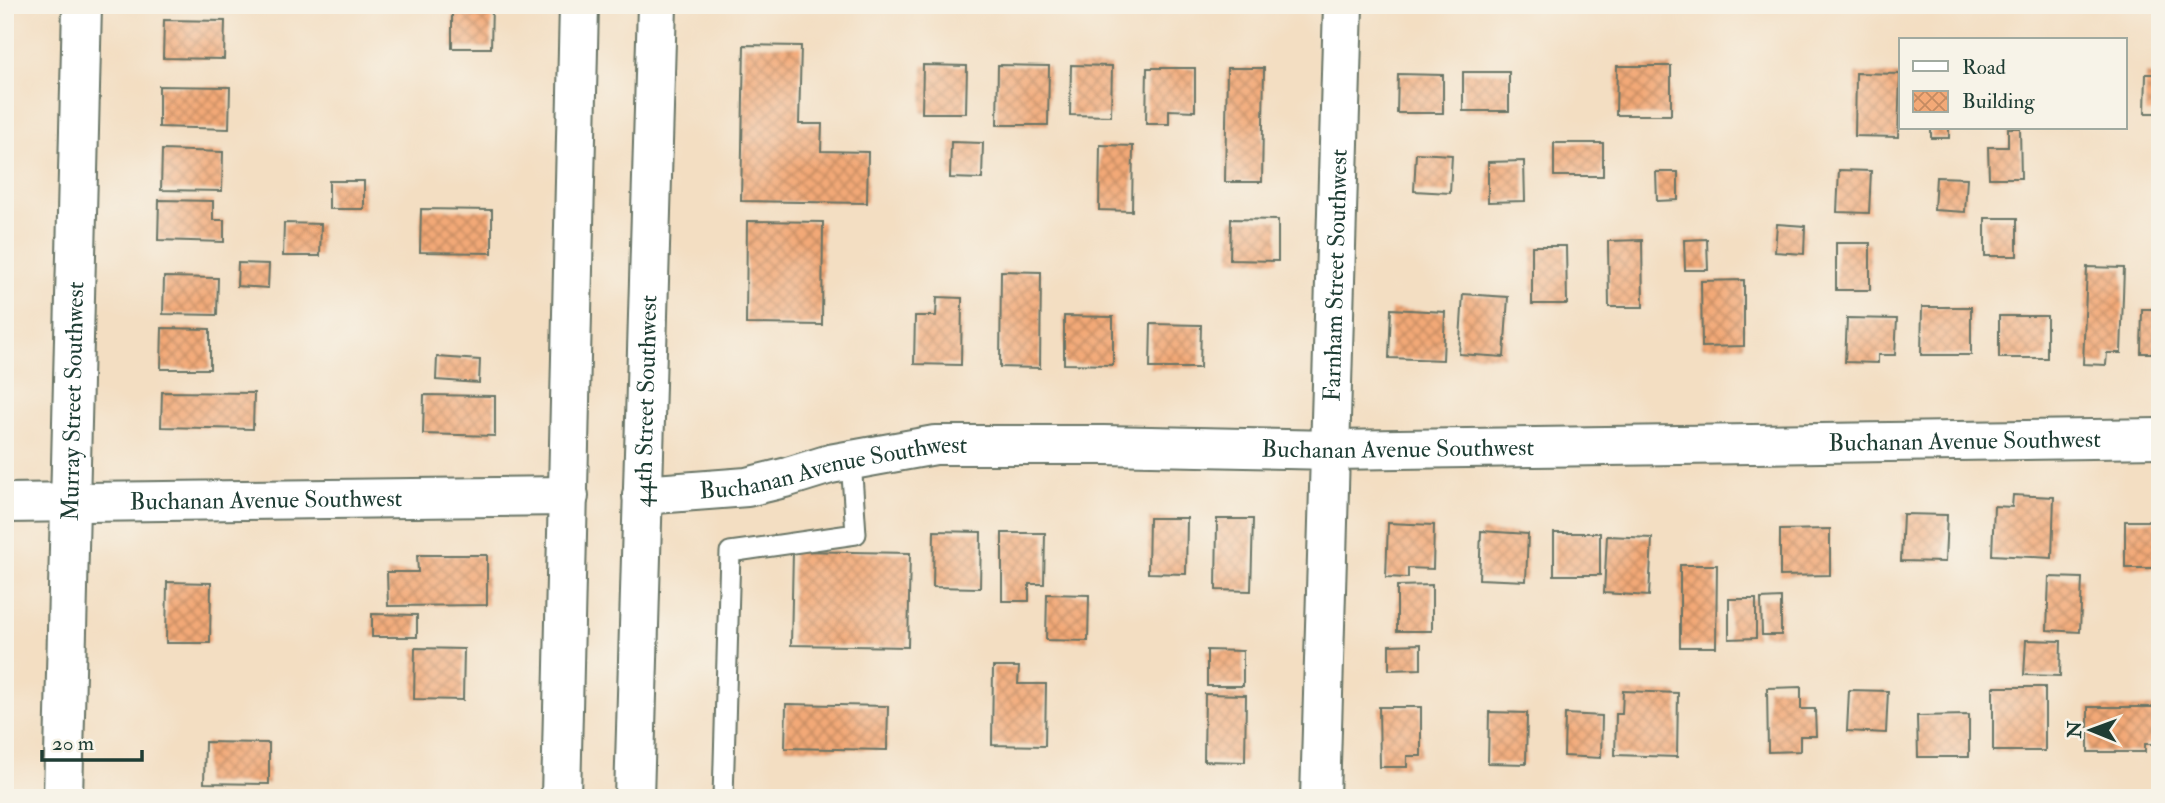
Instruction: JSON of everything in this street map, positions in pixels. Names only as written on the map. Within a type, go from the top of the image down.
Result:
[{"type":"street","name":"Murray Street Southwest","points":[[63,798],[82,5]]},
{"type":"street","points":[[561,798],[579,5]]},
{"type":"street","name":"44th Street Southwest","points":[[634,798],[657,5]]},
{"type":"street","name":"Farnham Street Southwest","points":[[1320,798],[1343,5]]},
{"type":"street","name":"Buchanan Avenue Southwest","points":[[642,495],[747,487],[851,460],[935,445],[1104,445],[1332,450],[2160,438]]},
{"type":"street","name":"Buchanan Avenue Southwest","points":[[5,503],[569,496]]},
{"type":"lane","points":[[723,798],[730,552],[856,534],[851,460]]},
{"type":"building","points":[[452,5],[492,5],[491,48],[452,48]]},
{"type":"building","points":[[164,20],[225,21],[224,59],[163,58]]},
{"type":"building","points":[[744,45],[801,46],[799,124],[822,124],[821,151],[868,152],[867,203],[741,201]]},
{"type":"building","points":[[923,65],[967,66],[966,113],[922,113]]},
{"type":"building","points":[[998,65],[1049,66],[1048,125],[997,125]]},
{"type":"building","points":[[1071,65],[1112,66],[1111,116],[1070,115]]},
{"type":"building","points":[[1617,66],[1671,66],[1671,115],[1616,115]]},
{"type":"building","points":[[1147,68],[1195,68],[1195,111],[1169,110],[1169,124],[1146,124]]},
{"type":"building","points":[[1227,68],[1264,68],[1262,182],[1225,182]]},
{"type":"building","points":[[1463,72],[1509,72],[1509,111],[1463,111]]},
{"type":"building","points":[[1856,73],[1899,74],[1898,137],[1855,136]]},
{"type":"building","points":[[1398,74],[1443,75],[1443,113],[1397,113]]},
{"type":"building","points":[[2146,74],[2160,74],[2160,113],[2145,113]]},
{"type":"building","points":[[159,86],[230,87],[229,129],[159,127]]},
{"type":"building","points":[[1931,130],[1949,130],[1949,138],[1931,138]]},
{"type":"building","points":[[2008,130],[2020,130],[2021,178],[1989,178],[1988,147],[2008,147]]},
{"type":"building","points":[[951,142],[983,143],[982,179],[950,178]]},
{"type":"building","points":[[1554,143],[1603,143],[1603,176],[1554,176]]},
{"type":"building","points":[[1100,145],[1133,146],[1132,211],[1099,210]]},
{"type":"building","points":[[162,150],[223,152],[222,191],[161,190]]},
{"type":"building","points":[[1416,153],[1452,155],[1450,193],[1414,191]]},
{"type":"building","points":[[1524,161],[1525,201],[1488,202],[1488,162]]},
{"type":"building","points":[[1839,170],[1871,171],[1869,213],[1837,212]]},
{"type":"building","points":[[1656,172],[1678,172],[1678,200],[1657,201]]},
{"type":"building","points":[[1936,177],[1967,178],[1965,212],[1934,210]]},
{"type":"building","points":[[329,181],[364,181],[364,209],[329,209]]},
{"type":"building","points":[[159,200],[213,201],[213,220],[224,220],[224,242],[158,240]]},
{"type":"building","points":[[421,209],[492,210],[492,253],[420,252]]},
{"type":"building","points":[[1985,218],[2017,218],[2017,256],[1985,256]]},
{"type":"building","points":[[1231,219],[1278,220],[1278,261],[1230,260]]},
{"type":"building","points":[[747,221],[823,222],[822,325],[746,324]]},
{"type":"building","points":[[284,223],[321,224],[320,256],[283,256]]},
{"type":"building","points":[[1777,224],[1805,226],[1804,254],[1775,252]]},
{"type":"building","points":[[1707,239],[1708,270],[1685,270],[1684,240]]},
{"type":"building","points":[[1642,240],[1643,307],[1609,307],[1608,241]]},
{"type":"building","points":[[1836,243],[1870,243],[1870,290],[1836,290]]},
{"type":"building","points":[[1532,246],[1566,246],[1567,304],[1532,304]]},
{"type":"building","points":[[238,263],[269,264],[268,288],[237,286]]},
{"type":"building","points":[[2087,267],[2124,268],[2121,353],[2107,353],[2106,365],[2083,364]]},
{"type":"building","points":[[1001,271],[1041,272],[1040,368],[1000,367]]},
{"type":"building","points":[[164,277],[218,278],[217,315],[163,314]]},
{"type":"building","points":[[1744,280],[1744,346],[1702,347],[1701,281]]},
{"type":"building","points":[[1463,294],[1508,297],[1504,357],[1459,354]]},
{"type":"building","points":[[937,297],[962,298],[961,365],[914,364],[915,316],[936,316]]},
{"type":"building","points":[[1922,307],[1971,307],[1971,355],[1921,355]]},
{"type":"building","points":[[1391,309],[1445,312],[1443,360],[1389,358]]},
{"type":"building","points":[[2142,309],[2160,309],[2160,353],[2141,353]]},
{"type":"building","points":[[1064,316],[1113,317],[1113,365],[1064,364]]},
{"type":"building","points":[[1999,316],[2047,316],[2047,358],[1999,358]]},
{"type":"building","points":[[1847,318],[1897,319],[1895,355],[1878,355],[1878,363],[1845,362]]},
{"type":"building","points":[[1151,324],[1201,325],[1200,368],[1150,368]]},
{"type":"building","points":[[162,328],[210,329],[210,369],[161,369]]},
{"type":"building","points":[[437,357],[480,360],[479,383],[436,380]]},
{"type":"building","points":[[162,392],[254,393],[253,429],[161,427]]},
{"type":"building","points":[[424,395],[495,396],[495,436],[423,434]]},
{"type":"building","points":[[2013,495],[2054,497],[2052,558],[1992,555],[1994,506],[2012,507]]},
{"type":"building","points":[[1903,514],[1947,515],[1945,562],[1901,561]]},
{"type":"building","points":[[1149,518],[1187,518],[1186,574],[1148,573]]},
{"type":"building","points":[[1217,519],[1253,519],[1251,591],[1216,590]]},
{"type":"building","points":[[2125,521],[2160,521],[2160,568],[2125,568]]},
{"type":"building","points":[[1388,523],[1434,525],[1433,569],[1408,568],[1408,578],[1386,577]]},
{"type":"building","points":[[1830,529],[1830,575],[1780,576],[1780,530]]},
{"type":"building","points":[[934,531],[981,532],[980,588],[933,587]]},
{"type":"building","points":[[1481,531],[1528,534],[1526,581],[1479,579]]},
{"type":"building","points":[[1002,533],[1045,533],[1044,584],[1029,584],[1029,601],[1002,601]]},
{"type":"building","points":[[1554,533],[1600,533],[1600,575],[1554,575]]},
{"type":"building","points":[[1607,536],[1652,538],[1649,596],[1604,593]]},
{"type":"building","points":[[793,551],[910,553],[908,647],[791,645]]},
{"type":"building","points":[[417,555],[487,555],[487,605],[388,606],[387,572],[418,572]]},
{"type":"building","points":[[1680,565],[1717,565],[1716,647],[1680,647]]},
{"type":"building","points":[[2049,577],[2082,578],[2080,632],[2047,630]]},
{"type":"building","points":[[167,582],[211,583],[210,643],[166,643]]},
{"type":"building","points":[[1432,585],[1432,631],[1397,631],[1397,586]]},
{"type":"building","points":[[1047,594],[1089,595],[1088,641],[1046,640]]},
{"type":"building","points":[[1781,598],[1781,635],[1762,635],[1761,599]]},
{"type":"building","points":[[1729,599],[1756,599],[1756,638],[1729,639]]},
{"type":"building","points":[[372,614],[417,615],[417,637],[372,637]]},
{"type":"building","points":[[2026,640],[2061,641],[2060,676],[2024,675]]},
{"type":"building","points":[[1421,644],[1421,669],[1389,670],[1389,645]]},
{"type":"building","points":[[415,648],[464,649],[463,700],[414,699]]},
{"type":"building","points":[[1207,650],[1243,651],[1243,686],[1207,686]]},
{"type":"building","points":[[993,667],[1019,667],[1018,684],[1046,684],[1045,746],[992,745]]},
{"type":"building","points":[[1801,687],[1801,709],[1815,709],[1816,736],[1800,736],[1800,751],[1768,752],[1767,688]]},
{"type":"building","points":[[1993,687],[2045,687],[2045,751],[1993,751]]},
{"type":"building","points":[[1849,690],[1888,691],[1886,733],[1847,731]]},
{"type":"building","points":[[1623,691],[1678,693],[1677,757],[1615,755],[1616,714],[1622,714]]},
{"type":"building","points":[[1205,694],[1246,695],[1245,762],[1204,761]]},
{"type":"building","points":[[786,704],[888,706],[887,750],[785,748]]},
{"type":"building","points":[[1379,707],[1421,707],[1421,756],[1407,756],[1407,767],[1380,767]]},
{"type":"building","points":[[2088,707],[2160,707],[2160,744],[2145,744],[2145,752],[2088,752]]},
{"type":"building","points":[[1489,712],[1527,713],[1526,764],[1488,763]]},
{"type":"building","points":[[1565,714],[1602,716],[1601,758],[1564,756]]},
{"type":"building","points":[[1969,715],[1969,757],[1918,757],[1917,716]]},
{"type":"building","points":[[205,742],[269,743],[269,784],[204,783]]},
{"type":"building","points":[[426,795],[472,795],[472,798],[426,798]]}]
